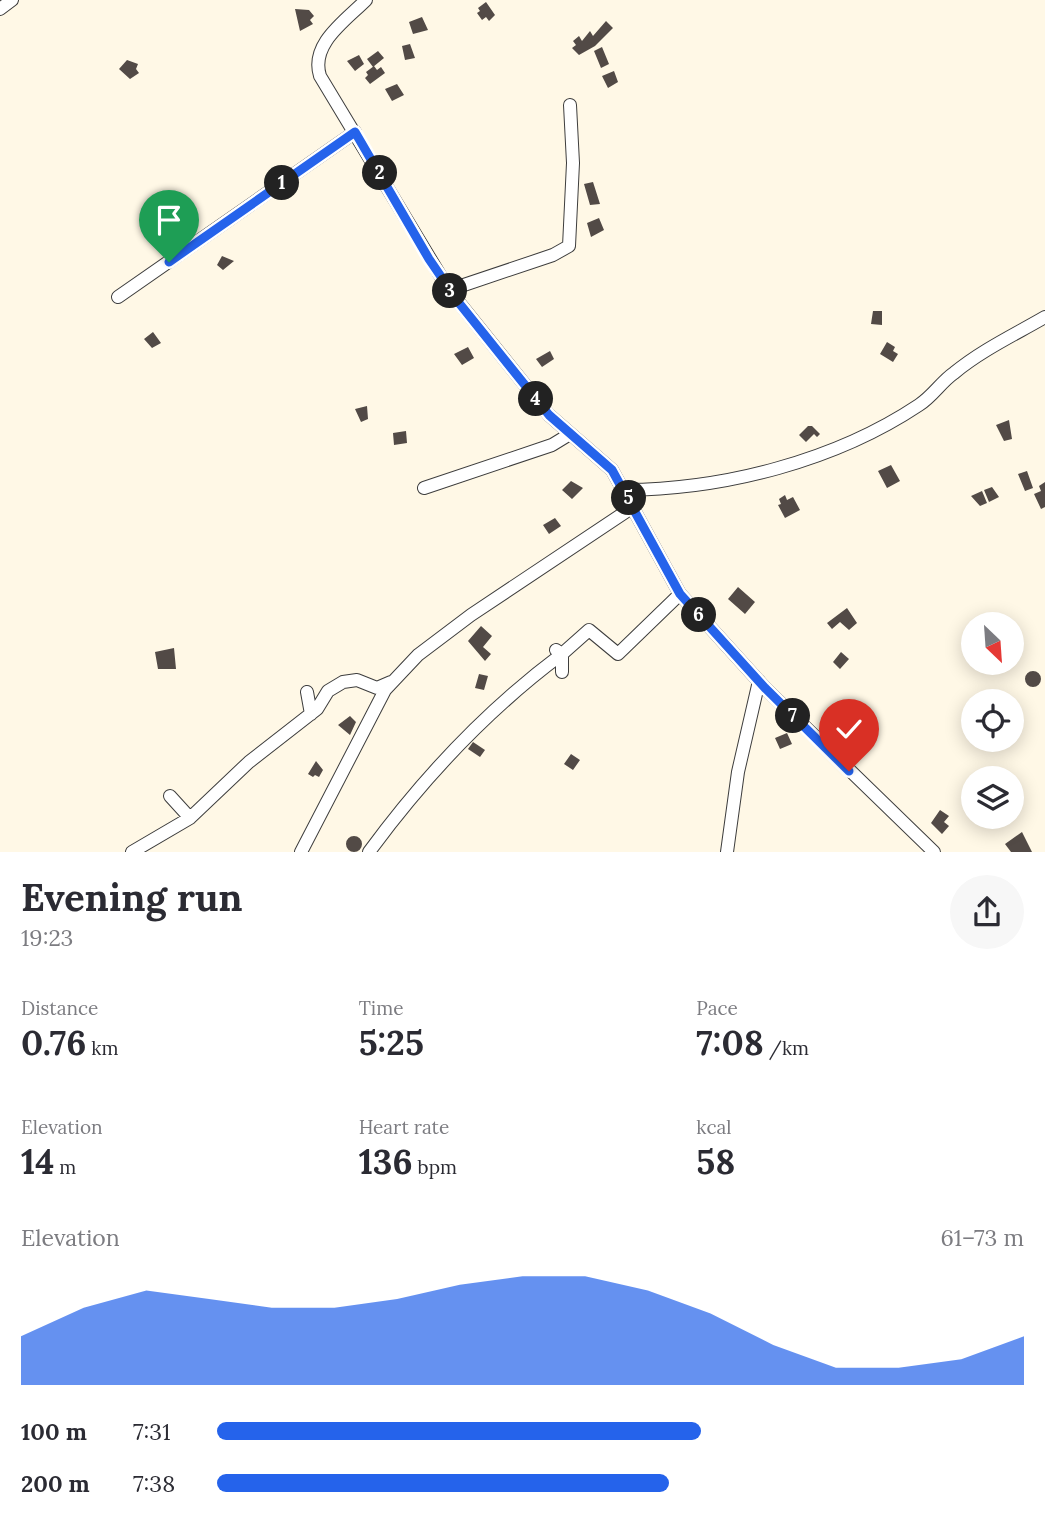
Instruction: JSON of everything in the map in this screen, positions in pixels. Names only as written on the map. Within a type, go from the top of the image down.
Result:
[{"type":"street","points":[[0,9],[12,0]]},
{"type":"street","points":[[366,0],[320,48],[317,56],[320,76],[449,290],[549,415],[601,458],[625,490],[680,594],[758,681],[934,852]]},
{"type":"street","points":[[449,290],[553,255],[569,246],[573,163],[570,105]]},
{"type":"street","points":[[118,297],[355,132]]},
{"type":"street","points":[[625,490],[660,489],[726,480],[841,446],[902,416],[922,403],[950,375],[984,351],[1045,317]]},
{"type":"street","points":[[424,488],[552,445],[570,434]]},
{"type":"street","points":[[301,852],[375,708],[418,654],[471,615],[633,507]]},
{"type":"street","points":[[369,852],[432,770],[456,751],[492,711],[559,652],[589,630],[618,654],[680,594]]},
{"type":"street","points":[[559,652],[562,672]]},
{"type":"street","points":[[132,852],[190,818],[249,762],[311,714],[328,691],[343,682],[357,680],[377,688],[394,681]]},
{"type":"street","points":[[727,852],[738,772],[758,681]]},
{"type":"street","points":[[307,692],[311,714]]},
{"type":"street","points":[[170,796],[190,818]]},
{"type":"building","points":[[486,2],[495,15],[489,21],[486,17],[482,20],[477,13],[480,11],[478,8]]},
{"type":"building","points":[[295,9],[309,10],[314,16],[310,20],[313,24],[300,31]]},
{"type":"building","points":[[422,17],[428,30],[413,34],[409,22]]},
{"type":"building","points":[[606,21],[613,28],[595,46],[579,55],[572,48],[576,45],[573,41],[579,36],[582,41],[590,31],[593,36]]},
{"type":"building","points":[[410,44],[415,58],[405,60],[402,46]]},
{"type":"building","points":[[602,47],[609,64],[601,68],[594,51]]},
{"type":"building","points":[[378,51],[384,58],[373,67],[367,59]]},
{"type":"building","points":[[359,55],[364,64],[355,71],[347,61]]},
{"type":"building","points":[[127,60],[138,64],[136,69],[139,73],[130,79],[119,69]]},
{"type":"building","points":[[374,66],[377,70],[381,67],[385,73],[370,84],[365,78],[368,75],[366,72]]},
{"type":"building","points":[[614,71],[618,82],[608,88],[602,76]]},
{"type":"building","points":[[397,84],[404,95],[392,101],[385,89]]},
{"type":"building","points":[[593,182],[600,204],[590,205],[584,184]]},
{"type":"building","points":[[599,218],[604,230],[591,237],[587,223]]},
{"type":"building","points":[[222,256],[234,261],[223,270],[217,265]]},
{"type":"building","points":[[873,311],[882,311],[882,325],[871,324]]},
{"type":"building","points":[[153,332],[161,343],[152,348],[144,339]]},
{"type":"building","points":[[887,342],[895,347],[893,351],[898,354],[893,362],[880,354]]},
{"type":"building","points":[[468,347],[474,358],[462,365],[454,354]]},
{"type":"building","points":[[550,351],[554,359],[542,367],[536,359]]},
{"type":"building","points":[[367,406],[368,419],[361,422],[355,409]]},
{"type":"building","points":[[1009,420],[1012,439],[1004,441],[996,425]]},
{"type":"building","points":[[808,426],[812,426],[820,434],[817,437],[814,434],[806,442],[799,435]]},
{"type":"building","points":[[406,431],[407,443],[394,445],[393,433]]},
{"type":"building","points":[[891,465],[900,481],[887,488],[878,471]]},
{"type":"building","points":[[1027,471],[1033,488],[1025,491],[1018,474]]},
{"type":"building","points":[[571,481],[583,488],[572,499],[562,490]]},
{"type":"building","points":[[1045,482],[1045,507],[1041,509],[1034,494],[1041,491],[1039,486]]},
{"type":"building","points":[[992,487],[999,497],[989,502],[984,490]]},
{"type":"building","points":[[982,491],[987,503],[980,506],[971,496]]},
{"type":"building","points":[[785,495],[787,500],[793,497],[800,510],[785,518],[778,505],[781,504],[779,499]]},
{"type":"building","points":[[555,518],[561,526],[549,534],[543,525]]},
{"type":"building","points":[[738,587],[755,602],[745,614],[728,599]]},
{"type":"building","points":[[847,608],[857,623],[849,630],[840,622],[832,629],[827,623]]},
{"type":"building","points":[[481,626],[492,636],[483,647],[491,654],[485,661],[468,641]]},
{"type":"building","points":[[174,648],[176,669],[158,669],[155,652]]},
{"type":"building","points":[[841,652],[849,659],[840,669],[833,662]]},
{"type":"building","points":[[1030,671],[1036,671],[1041,679],[1039,685],[1030,687],[1025,682],[1025,676]]},
{"type":"building","points":[[479,674],[488,676],[484,690],[475,688]]},
{"type":"building","points":[[855,704],[864,712],[856,720],[846,712]]},
{"type":"building","points":[[350,716],[356,722],[350,735],[338,725]]},
{"type":"building","points":[[787,733],[792,744],[780,749],[775,738]]},
{"type":"building","points":[[473,742],[485,750],[480,757],[468,749]]},
{"type":"building","points":[[571,754],[580,760],[573,770],[564,764]]},
{"type":"building","points":[[316,761],[323,770],[319,777],[313,777],[308,774]]},
{"type":"building","points":[[940,810],[949,816],[944,822],[949,826],[942,834],[931,823]]},
{"type":"building","points":[[1022,832],[1032,852],[1011,852],[1005,844]]},
{"type":"building","points":[[354,836],[360,838],[360,850],[354,852],[348,850],[346,844],[348,838]]},
{"type":"route","points":[[169,262],[355,132],[449,290],[549,415],[612,470],[680,594],[765,688],[849,771]]}]
